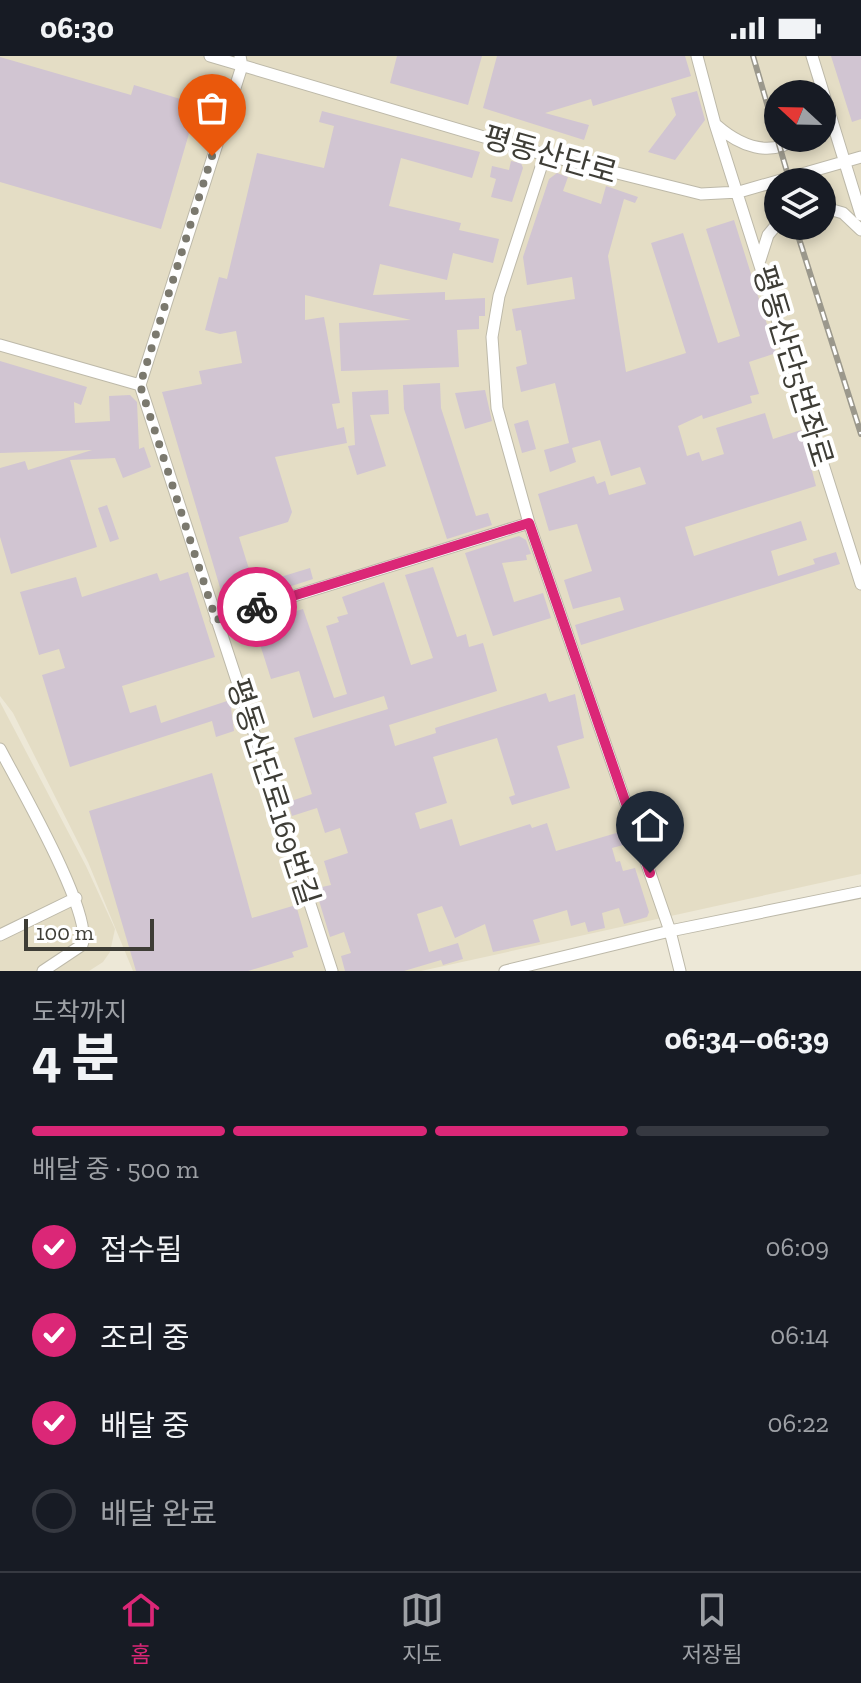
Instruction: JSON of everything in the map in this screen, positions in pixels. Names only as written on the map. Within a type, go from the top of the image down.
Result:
[{"type":"street","name":"평동산단로","points":[[210,56],[241,61],[545,155],[678,190],[719,195],[739,192],[861,157]]},
{"type":"street","name":"평동산단5번좌로","points":[[697,56],[715,124],[861,584]]},
{"type":"street","points":[[812,56],[818,80]]},
{"type":"street","points":[[0,345],[140,385],[241,61]]},
{"type":"street","points":[[715,124],[730,137],[755,148],[764,147]]},
{"type":"street","points":[[836,132],[861,215]]},
{"type":"street","points":[[545,155],[499,296],[492,337],[497,408],[529,523],[670,931],[680,971]]},
{"type":"street","points":[[836,211],[843,213],[861,230]]},
{"type":"street","points":[[760,260],[766,240]]},
{"type":"street","name":"평동산단로169번길","points":[[140,385],[332,971]]},
{"type":"street","points":[[216,620],[529,523]]},
{"type":"street","points":[[0,749],[76,898],[85,926],[84,940],[43,971]]},
{"type":"street","points":[[505,971],[670,931],[861,892]]},
{"type":"street","points":[[0,935],[76,898]]},
{"type":"shaded area","points":[[0,56],[861,56],[861,874],[421,971],[133,971],[88,862],[13,713],[0,696]]},
{"type":"shaded area","points":[[0,702],[86,866],[115,929],[110,952],[103,962],[89,971],[0,971]]},
{"type":"building","points":[[397,56],[482,56],[468,105],[390,83]]},
{"type":"building","points":[[497,56],[685,56],[691,76],[593,106],[591,99],[545,113],[589,125],[584,140],[483,108]]},
{"type":"building","points":[[831,56],[861,56],[861,119],[852,122]]},
{"type":"building","points":[[0,57],[131,95],[134,85],[187,101],[184,110],[195,113],[161,229],[0,182]]},
{"type":"building","points":[[697,91],[705,120],[675,160],[648,152],[676,115],[671,98]]},
{"type":"building","points":[[322,111],[480,152],[472,178],[401,158],[389,206],[461,223],[459,230],[499,239],[493,263],[453,253],[447,280],[380,264],[373,295],[445,292],[445,300],[485,298],[485,316],[479,316],[479,329],[457,330],[459,367],[341,371],[339,323],[411,320],[305,295],[305,320],[324,317],[340,403],[332,404],[337,429],[344,427],[347,443],[275,457],[292,512],[288,522],[239,537],[254,585],[310,568],[313,579],[233,605],[232,598],[224,601],[162,392],[202,384],[199,371],[242,363],[236,331],[220,334],[205,330],[219,277],[227,279],[257,153],[324,168],[334,126],[319,122]]},
{"type":"building","points":[[511,161],[521,163],[523,168],[512,202],[491,197],[496,179],[490,177],[492,166],[509,170]]},
{"type":"building","points":[[557,173],[568,177],[563,191],[601,204],[606,186],[638,197],[635,203],[624,199],[608,256],[626,372],[686,353],[651,243],[683,233],[718,343],[740,336],[706,229],[734,220],[776,353],[749,362],[759,394],[750,396],[752,403],[703,419],[702,415],[678,426],[687,456],[699,452],[702,461],[724,454],[716,428],[765,413],[773,439],[801,430],[816,486],[685,527],[694,556],[801,521],[807,540],[771,551],[778,576],[815,564],[813,559],[836,552],[840,564],[581,645],[575,625],[624,610],[620,597],[573,609],[564,580],[592,571],[577,524],[549,531],[538,494],[594,476],[597,484],[605,481],[609,495],[646,484],[640,467],[611,476],[600,440],[572,448],[576,462],[550,472],[544,450],[569,443],[555,383],[521,392],[516,367],[527,364],[521,330],[516,331],[512,309],[575,299],[572,277],[527,285],[523,257],[549,179]]},
{"type":"building","points":[[0,361],[87,387],[81,405],[74,402],[75,423],[110,421],[109,396],[130,395],[137,402],[139,449],[144,447],[151,467],[123,478],[115,458],[70,460],[97,547],[11,574],[0,537],[0,468],[25,461],[28,470],[92,450],[0,453]]},
{"type":"building","points":[[440,383],[441,408],[476,516],[488,513],[492,525],[447,539],[404,409],[403,385]]},
{"type":"building","points":[[388,390],[389,414],[370,415],[386,466],[357,475],[348,446],[355,445],[352,392]]},
{"type":"building","points":[[485,390],[492,421],[465,429],[455,393]]},
{"type":"building","points":[[528,420],[536,449],[522,453],[514,424]]},
{"type":"building","points":[[107,505],[119,539],[110,542],[98,508]]},
{"type":"building","points":[[519,536],[526,540],[531,554],[526,555],[527,560],[502,563],[514,602],[543,593],[551,618],[493,636],[465,553]]},
{"type":"building","points":[[433,567],[457,637],[466,634],[469,647],[483,643],[497,691],[389,725],[395,746],[436,733],[435,728],[546,693],[549,702],[575,694],[584,738],[557,746],[570,788],[512,805],[509,797],[515,795],[497,738],[433,757],[447,803],[415,813],[420,829],[452,819],[460,846],[530,824],[532,828],[547,823],[556,851],[623,831],[627,844],[612,848],[616,862],[620,861],[623,871],[635,868],[649,912],[647,917],[624,924],[619,908],[602,913],[605,928],[588,932],[585,922],[571,926],[567,910],[533,920],[540,942],[493,952],[485,924],[455,938],[442,906],[417,914],[429,952],[458,943],[463,959],[443,965],[441,960],[404,971],[345,971],[341,956],[351,953],[344,932],[330,937],[317,894],[323,893],[322,887],[331,885],[324,861],[348,853],[340,828],[325,833],[317,808],[292,816],[288,802],[312,794],[294,738],[388,709],[384,696],[313,718],[299,671],[271,679],[258,638],[240,643],[235,629],[303,609],[334,698],[347,694],[326,626],[339,622],[337,617],[348,614],[342,597],[384,582],[411,665],[433,658],[405,575]]},
{"type":"building","points":[[188,572],[215,657],[122,686],[130,713],[156,705],[161,723],[230,700],[234,731],[216,737],[212,721],[70,767],[42,675],[65,668],[59,649],[39,655],[20,592],[76,577],[82,597],[157,573],[160,581]]},
{"type":"building","points":[[212,773],[252,918],[296,905],[308,947],[292,952],[294,957],[248,971],[136,971],[89,811]]},
{"type":"railway","points":[[753,56],[786,168]]},
{"type":"railway","points":[[799,240],[861,434]]},
{"type":"way so far","points":[[212,156],[140,385],[216,620],[257,607]]},
{"type":"route","points":[[257,607],[529,523],[650,873]]}]
